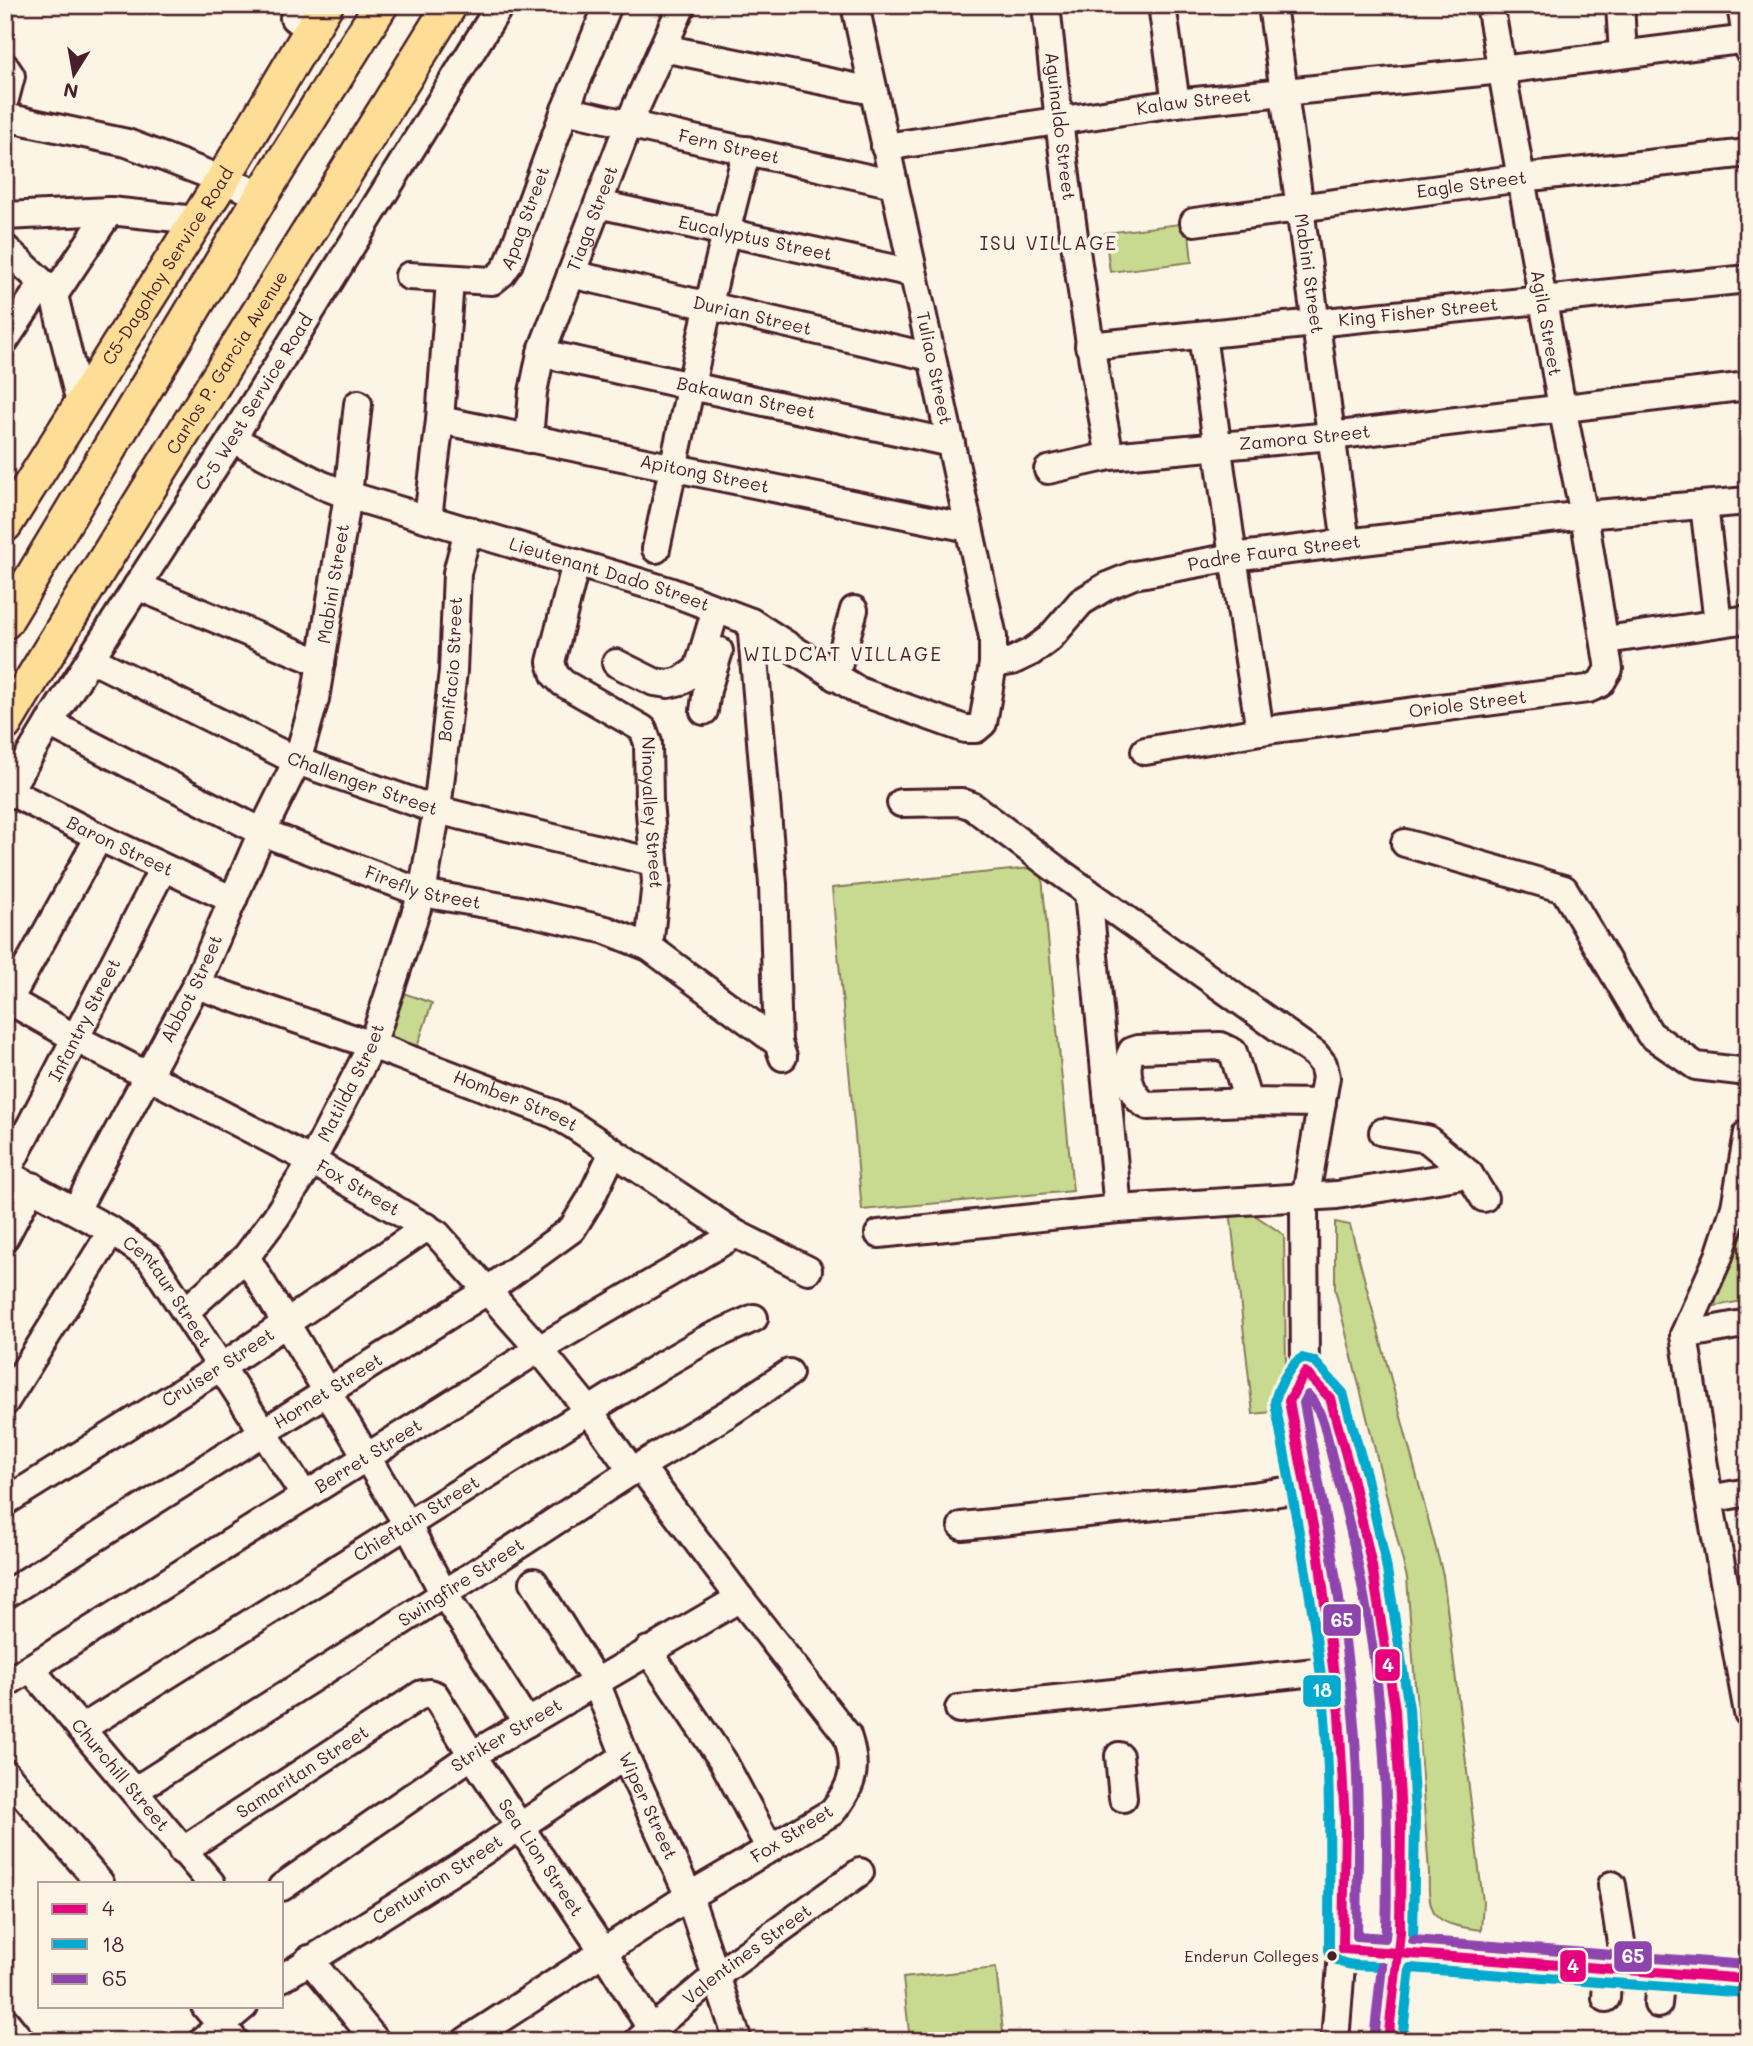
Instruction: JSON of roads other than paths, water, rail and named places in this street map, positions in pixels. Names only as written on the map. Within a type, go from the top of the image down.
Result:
[{"type":"main road","points":[[5,622],[262,195],[381,5]]},
{"type":"main road","name":"Carlos P. Garcia Avenue","points":[[5,724],[99,566],[310,233],[450,5]]},
{"type":"main road","name":"C5-Dagohoy Service Road","points":[[5,525],[223,179],[311,17]]},
{"type":"street","name":"C-5 West Service Road","points":[[7,793],[49,723],[232,439],[499,5]]},
{"type":"street","name":"Tiaga Street","points":[[530,439],[533,392],[541,353],[629,123],[682,5]]},
{"type":"street","name":"Aguinaldo Street","points":[[1046,5],[1058,120],[1089,346],[1110,456]]},
{"type":"street","points":[[1162,5],[1176,103]]},
{"type":"street","name":"Mabini Street","points":[[1272,5],[1346,543]]},
{"type":"street","name":"Agila Street","points":[[1490,5],[1606,640]]},
{"type":"street","points":[[1620,5],[1623,54]]},
{"type":"street","points":[[1741,5],[1747,43]]},
{"type":"street","name":"Apag Street","points":[[409,276],[492,281],[502,273],[509,262],[605,6]]},
{"type":"street","name":"Tuliao Street","points":[[849,7],[886,147],[993,637],[993,664],[982,723],[976,729]]},
{"type":"street","name":"Kalaw Street","points":[[886,147],[1176,103],[1747,43]]},
{"type":"street","points":[[663,48],[873,91]]},
{"type":"street","points":[[5,68],[12,76],[5,99]]},
{"type":"street","name":"Fern Street","points":[[565,110],[894,184]]},
{"type":"street","points":[[5,117],[127,143],[262,195]]},
{"type":"street","points":[[656,549],[689,387],[747,150]]},
{"type":"street","name":"Eagle Street","points":[[1194,222],[1521,178],[1748,153]]},
{"type":"street","name":"Eucalyptus Street","points":[[598,204],[913,273]]},
{"type":"street","points":[[5,216],[110,211],[196,220]]},
{"type":"street","points":[[5,340],[110,211]]},
{"type":"street","points":[[5,248],[48,289],[80,403]]},
{"type":"street","name":"Durian Street","points":[[571,274],[932,357]]},
{"type":"street","name":"King Fisher Street","points":[[1089,346],[1748,279]]},
{"type":"street","points":[[428,518],[440,420],[450,280]]},
{"type":"street","points":[[1202,335],[1260,731]]},
{"type":"street","name":"Bakawan Street","points":[[541,353],[951,443]]},
{"type":"street","name":"Zamora Street","points":[[1048,470],[1110,456],[1331,436],[1748,386]]},
{"type":"street","name":"Mabini Street","points":[[297,761],[315,699],[348,495],[358,404]]},
{"type":"street","name":"Apitong Street","points":[[440,420],[969,528]]},
{"type":"street","name":"Lieutenant Dado Street","points":[[232,439],[322,485],[348,495],[669,592],[732,615],[859,691],[965,729],[976,729]]},
{"type":"street","name":"Padre Faura Street","points":[[993,664],[1012,661],[1031,652],[1049,639],[1081,602],[1107,586],[1134,575],[1233,557],[1346,543],[1584,515],[1748,501]]},
{"type":"street","points":[[1704,505],[1718,623]]},
{"type":"street","name":"Bonifacio Street","points":[[436,810],[453,671],[457,573],[468,530]]},
{"type":"street","name":"Ninoyalley Street","points":[[576,563],[551,662],[555,675],[563,683],[643,729],[648,743],[656,882],[649,947]]},
{"type":"street","points":[[137,586],[321,663]]},
{"type":"street","points":[[835,677],[854,610]]},
{"type":"street","points":[[616,663],[654,682],[668,684],[681,681],[698,669],[732,615]]},
{"type":"street","points":[[704,710],[707,690],[732,615]]},
{"type":"street","name":"Firefly Street","points":[[49,723],[262,832],[422,893],[520,910],[606,930],[649,947],[780,1050],[773,884],[732,615]]},
{"type":"street","points":[[1606,640],[1748,619]]},
{"type":"street","name":"Oriole Street","points":[[1145,751],[1260,731],[1588,689],[1600,684],[1609,669],[1606,640]]},
{"type":"street","name":"Challenger Street","points":[[91,659],[297,761],[436,810],[653,862]]},
{"type":"street","name":"Abbot Street","points":[[76,1210],[197,985],[262,832],[297,761]]},
{"type":"street","name":"Baron Street","points":[[7,793],[233,900]]},
{"type":"street","points":[[901,803],[961,802],[972,806],[1324,1064],[1326,1077],[1306,1198],[1303,1271],[1305,1372],[1289,1401],[1319,1557],[1339,1714],[1345,1822],[1343,1949],[1335,2041]]},
{"type":"street","name":"Matilda Street","points":[[186,1311],[246,1257],[312,1161],[372,1045],[422,893],[436,810]]},
{"type":"street","points":[[6,1002],[99,837]]},
{"type":"street","points":[[1405,843],[1564,889],[1650,1034],[1696,1066],[1748,1072]]},
{"type":"street","name":"Infantry Street","points":[[6,1173],[163,868]]},
{"type":"street","points":[[1088,892],[1118,1209]]},
{"type":"street","name":"Homber Street","points":[[197,985],[372,1045],[554,1114],[736,1234],[808,1270]]},
{"type":"street","name":"Fox Street","points":[[6,1002],[312,1161],[427,1227],[446,1242],[539,1349],[848,1735],[854,1755],[853,1779],[832,1812],[688,1896],[466,2041]]},
{"type":"street","points":[[1248,1102],[1322,1103]]},
{"type":"street","points":[[1382,1132],[1427,1139],[1469,1174],[1484,1198]]},
{"type":"street","points":[[1748,1133],[1735,1208],[1719,1256],[1684,1335],[1709,1499],[1742,1646],[1748,1713]]},
{"type":"street","name":"Hornet Street","points":[[5,1595],[487,1291],[572,1229],[590,1200],[613,1152]]},
{"type":"street","name":"Centaur Street","points":[[6,1173],[76,1210],[150,1258],[305,1496]]},
{"type":"street","points":[[879,1234],[1118,1209],[1371,1192],[1469,1174]]},
{"type":"street","points":[[5,1237],[32,1186]]},
{"type":"street","name":"Cruiser Street","points":[[5,1502],[234,1358],[427,1227]]},
{"type":"street","points":[[5,1402],[111,1231]]},
{"type":"street","name":"Berret Street","points":[[5,1684],[539,1349],[736,1234]]},
{"type":"street","points":[[246,1257],[407,1524],[444,1594],[527,1723]]},
{"type":"street","name":"Chieftain Street","points":[[81,1729],[705,1340],[754,1318]]},
{"type":"street","points":[[1684,1335],[1748,1323]]},
{"type":"street","points":[[1305,1372],[1330,1398],[1335,1415],[1369,1546],[1395,1709],[1401,1817],[1397,1953],[1388,2041]]},
{"type":"street","name":"Swingfire Street","points":[[134,1791],[636,1468],[727,1414],[789,1373]]},
{"type":"street","points":[[962,1526],[1306,1489]]},
{"type":"street","points":[[1709,1499],[1748,1492]]},
{"type":"street","name":"Wiper Street","points":[[534,1582],[596,1682],[625,1756],[688,1896],[738,2041]]},
{"type":"street","name":"Striker Street","points":[[284,1886],[472,1755],[740,1598]]},
{"type":"street","points":[[648,1650],[723,1761],[770,1849]]},
{"type":"street","name":"Churchill Street","points":[[30,1668],[210,1882]]},
{"type":"street","points":[[959,1709],[1335,1670]]},
{"type":"street","name":"Sea Lion Street","points":[[422,1693],[435,1695],[472,1755],[522,1826],[603,1951],[645,2035]]},
{"type":"street","name":"Samaritan Street","points":[[182,1851],[422,1693]]},
{"type":"street","name":"Centurion Street","points":[[290,1968],[522,1826],[625,1756]]},
{"type":"street","points":[[1119,1756],[1123,1798]]},
{"type":"street","points":[[5,1773],[99,1882]]},
{"type":"street","name":"Valentines Street","points":[[645,2035],[717,1975],[860,1872]]},
{"type":"street","points":[[1606,1998],[1616,1967],[1612,1885]]},
{"type":"street","points":[[1343,1949],[1397,1953],[1554,1974],[1616,1967],[1748,1979]]},
{"type":"street","points":[[290,1968],[376,2041]]},
{"type":"street","points":[[1658,2004],[1661,1971]]},
{"type":"street","points":[[215,2028],[241,2008]]},
{"type":"street","points":[[5,2021],[21,2041]]},
{"type":"place","name":"Enderun Colleges","points":[[1332,1956]]},
{"type":"district","name":"ISU VILLAGE","points":[[1049,243]]},
{"type":"district","name":"WILDCAT VILLAGE","points":[[843,654]]}]
